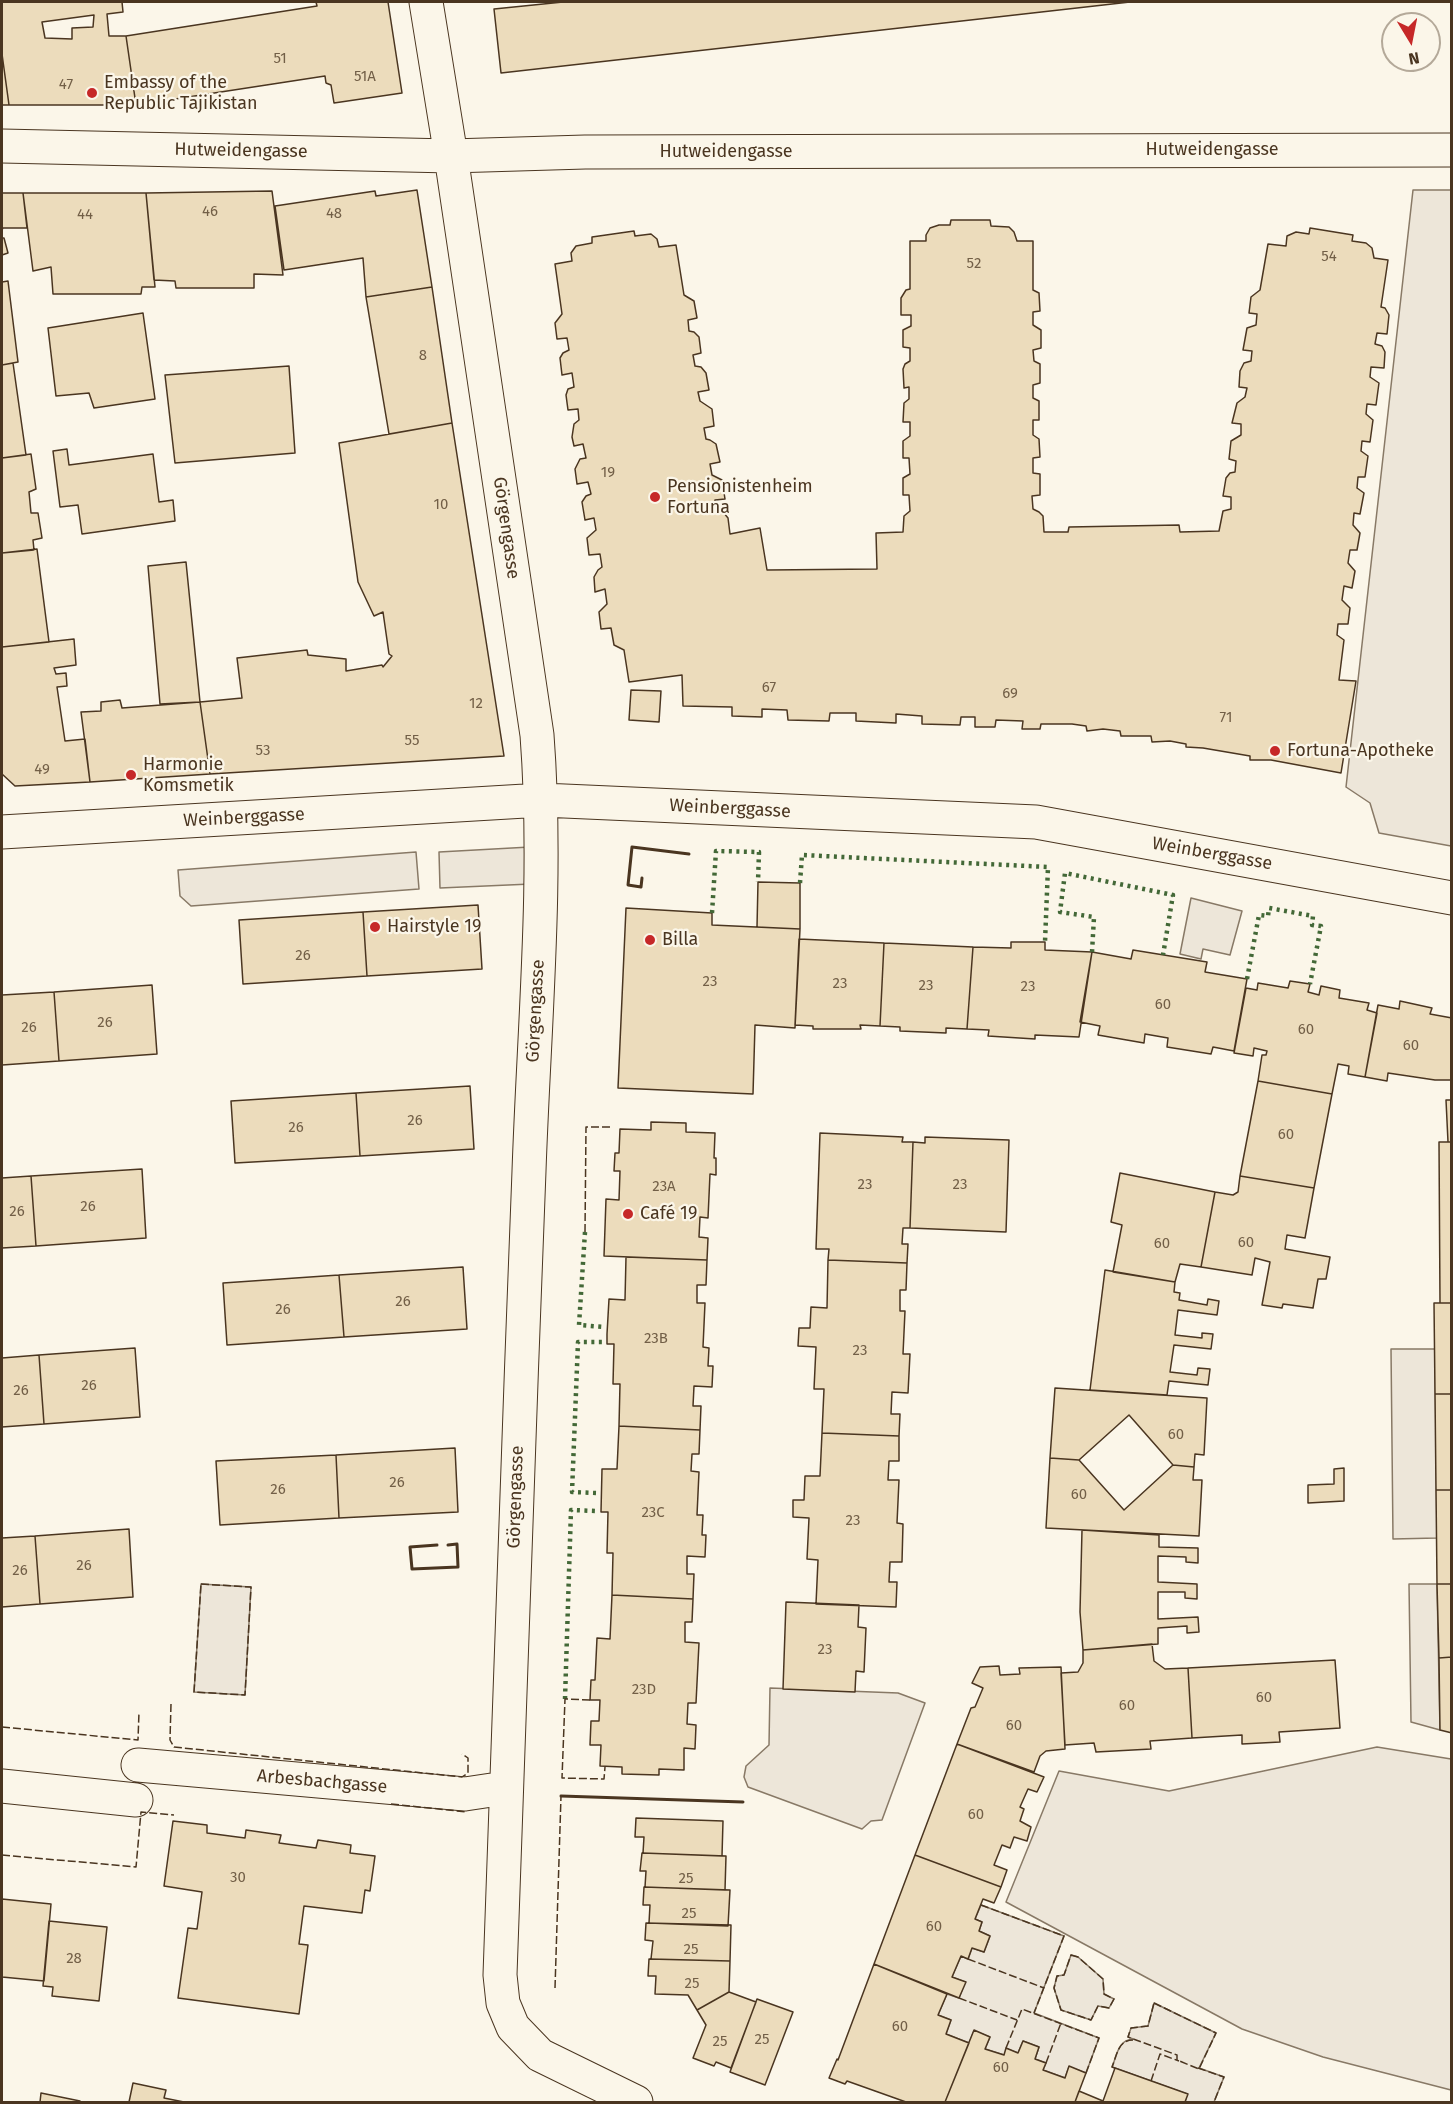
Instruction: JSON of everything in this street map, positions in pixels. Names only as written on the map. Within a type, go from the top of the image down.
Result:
[{"type":"street","name":"Görgengasse","points":[[426,2],[537,735],[542,800],[538,969],[500,1975],[503,2003],[513,2026],[540,2055],[636,2103]]},
{"type":"street","name":"Hutweidengasse","points":[[2,146],[451,156],[585,152],[1452,150]]},
{"type":"street","name":"Weinberggasse","points":[[2,832],[542,800],[1036,822],[1452,898]]},
{"type":"street","name":"Arbesbachgasse","points":[[138,1766],[465,1794],[506,1788]]},
{"type":"street","points":[[2,1785],[135,1800]]},
{"type":"shaded area","points":[[1413,190],[1451,190],[1451,846],[1379,833],[1370,803],[1346,787]]},
{"type":"shaded area","points":[[530,847],[531,884],[440,888],[439,852]]},
{"type":"shaded area","points":[[416,852],[419,889],[191,906],[180,896],[178,870]]},
{"type":"shaded area","points":[[1191,898],[1242,911],[1230,955],[1203,949],[1201,959],[1180,954]]},
{"type":"shaded area","points":[[1391,1349],[1435,1349],[1437,1538],[1393,1539]]},
{"type":"shaded area","points":[[201,1584],[251,1587],[245,1695],[194,1692]]},
{"type":"shaded area","points":[[1409,1584],[1437,1584],[1440,1730],[1411,1722]]},
{"type":"shaded area","points":[[770,1688],[898,1693],[925,1703],[882,1820],[871,1821],[862,1829],[748,1787],[744,1777],[746,1766],[769,1745]]},
{"type":"shaded area","points":[[1377,1747],[1451,1759],[1451,2090],[1323,2057],[1242,2029],[1006,1902],[1059,1771],[1169,1791]]},
{"type":"shaded area","points":[[981,1905],[1064,1936],[1034,2013],[1099,2038],[1086,2073],[1069,2067],[1065,2078],[1043,2070],[1046,2063],[1035,2059],[1039,2047],[1023,2041],[1018,2053],[1007,2049],[1004,2055],[985,2049],[990,2037],[974,2031],[969,2043],[946,2034],[951,2020],[938,2015],[947,1994],[959,1998],[965,1982],[952,1977],[961,1956],[968,1959],[972,1948],[984,1952],[990,1936],[979,1931],[982,1922],[975,1919]]},
{"type":"shaded area","points":[[1071,1955],[1078,1957],[1103,1979],[1104,1994],[1114,1999],[1109,2008],[1098,2006],[1091,2020],[1061,2010],[1054,1988],[1057,1976],[1064,1975]]},
{"type":"shaded area","points":[[1154,2003],[1216,2033],[1199,2068],[1224,2077],[1214,2102],[1185,2102],[1187,2094],[1112,2067],[1121,2045],[1133,2039],[1128,2037],[1131,2028],[1148,2026]]},
{"type":"building","points":[[2,2],[122,2],[123,12],[107,14],[109,36],[126,36],[136,105],[9,105],[2,54]],"holes":[[[94,15],[93,27],[72,28],[72,39],[45,38],[42,22]]]},
{"type":"building","points":[[316,2],[388,2],[402,93],[334,103],[331,85],[326,83],[325,76],[136,105],[126,36],[317,6]]},
{"type":"building","points":[[563,2],[1130,2],[501,73],[494,9]]},
{"type":"building","points":[[2,54],[9,105],[2,105]]},
{"type":"building","points":[[417,190],[432,287],[366,297],[363,258],[284,270],[275,206],[375,191],[376,196]]},
{"type":"building","points":[[272,191],[283,275],[254,274],[254,288],[176,288],[175,281],[154,280],[146,193]]},
{"type":"building","points":[[2,193],[23,193],[27,228],[3,228],[2,230]]},
{"type":"building","points":[[23,193],[146,193],[155,287],[142,287],[141,294],[53,294],[51,267],[33,271]]},
{"type":"building","name":"Pensionistenheim Fortuna","points":[[951,220],[990,220],[991,226],[1009,227],[1014,232],[1017,241],[1033,241],[1033,290],[1039,293],[1040,311],[1033,312],[1033,325],[1041,330],[1041,348],[1033,350],[1034,361],[1040,364],[1040,383],[1033,385],[1033,398],[1039,401],[1039,420],[1033,420],[1033,435],[1039,439],[1040,457],[1033,458],[1033,473],[1040,474],[1040,495],[1032,496],[1033,509],[1043,516],[1044,532],[1068,532],[1069,527],[1179,525],[1180,532],[1219,531],[1223,511],[1231,509],[1231,497],[1223,496],[1226,478],[1230,473],[1235,472],[1236,461],[1229,459],[1231,441],[1241,435],[1241,424],[1232,423],[1237,403],[1245,397],[1247,388],[1239,387],[1240,371],[1244,363],[1251,361],[1252,351],[1243,350],[1247,328],[1256,325],[1257,314],[1249,313],[1251,297],[1260,290],[1268,244],[1286,246],[1287,236],[1296,232],[1309,234],[1310,228],[1353,235],[1352,241],[1366,243],[1372,248],[1374,258],[1388,260],[1381,307],[1385,308],[1389,315],[1387,334],[1377,333],[1375,344],[1382,346],[1385,352],[1384,368],[1371,367],[1370,377],[1379,383],[1376,405],[1367,404],[1366,414],[1373,420],[1370,442],[1362,441],[1361,451],[1368,456],[1365,477],[1358,477],[1357,488],[1364,493],[1360,514],[1354,513],[1353,525],[1360,533],[1357,550],[1350,550],[1348,563],[1355,571],[1352,588],[1344,586],[1342,600],[1350,608],[1348,624],[1338,624],[1337,635],[1344,640],[1339,680],[1356,681],[1341,773],[1271,760],[1250,760],[1250,756],[1186,747],[1186,744],[1170,741],[1152,742],[1151,736],[1121,736],[1120,731],[1103,729],[1087,731],[1086,726],[1072,724],[1041,724],[1040,729],[1022,729],[1023,721],[996,720],[995,727],[975,727],[975,717],[961,717],[960,725],[922,724],[922,716],[896,714],[896,723],[856,721],[856,713],[830,713],[829,721],[788,720],[787,710],[762,709],[762,717],[732,716],[732,707],[683,706],[682,675],[629,682],[624,650],[614,645],[611,628],[601,629],[599,612],[607,604],[605,589],[595,592],[594,577],[602,567],[600,554],[589,555],[587,538],[596,530],[594,518],[585,520],[582,502],[586,496],[591,494],[588,482],[577,484],[575,469],[580,459],[586,458],[583,444],[574,446],[572,437],[574,424],[579,420],[578,409],[568,410],[566,395],[568,389],[574,387],[572,373],[562,375],[560,358],[569,350],[567,338],[557,339],[555,323],[562,314],[555,264],[572,261],[571,253],[576,246],[592,243],[592,237],[634,231],[635,236],[651,234],[657,239],[659,247],[676,245],[684,295],[694,301],[697,318],[688,320],[689,331],[699,337],[701,353],[693,355],[695,366],[701,367],[706,373],[709,390],[698,392],[700,401],[712,409],[714,426],[704,428],[706,439],[716,444],[720,462],[710,464],[712,475],[722,480],[725,499],[715,500],[717,510],[723,512],[728,518],[730,534],[760,528],[767,570],[877,569],[876,533],[903,532],[904,516],[910,511],[909,495],[903,495],[903,478],[910,474],[909,458],[903,458],[903,441],[910,436],[910,422],[903,422],[904,403],[909,399],[909,387],[904,388],[903,369],[910,361],[910,348],[903,347],[903,330],[911,326],[911,315],[901,315],[901,298],[906,290],[910,289],[910,241],[926,241],[930,228],[950,225]]},
{"type":"building","points":[[2,238],[4,238],[8,253],[2,255]]},
{"type":"building","points":[[8,281],[18,362],[2,365],[2,282]]},
{"type":"building","points":[[432,287],[452,423],[389,434],[366,297]]},
{"type":"building","points":[[143,313],[155,399],[94,408],[89,393],[56,396],[48,328]]},
{"type":"building","points":[[13,363],[26,455],[2,458],[2,365]]},
{"type":"building","points":[[289,366],[295,453],[175,463],[165,375]]},
{"type":"building","points":[[452,423],[504,756],[210,774],[200,702],[242,698],[237,658],[307,650],[308,655],[346,659],[346,671],[382,665],[383,667],[392,656],[389,654],[383,612],[374,616],[358,582],[339,443]]},
{"type":"building","points":[[67,449],[69,465],[153,454],[159,502],[173,500],[175,521],[82,534],[78,505],[60,507],[53,451]]},
{"type":"building","points":[[31,454],[36,489],[29,492],[31,513],[38,513],[42,538],[33,540],[34,550],[2,553],[2,458]]},
{"type":"building","points":[[37,549],[49,642],[2,647],[2,553]]},
{"type":"building","points":[[186,562],[200,702],[160,704],[148,566]]},
{"type":"building","points":[[74,639],[76,665],[54,668],[56,674],[66,673],[67,686],[57,687],[65,741],[85,739],[90,782],[15,786],[2,774],[2,647]]},
{"type":"building","points":[[631,690],[661,691],[659,722],[629,720]]},
{"type":"building","points":[[120,700],[122,708],[200,702],[210,774],[90,782],[81,712],[101,711],[101,702]]},
{"type":"building","points":[[758,882],[800,883],[800,929],[757,927]]},
{"type":"building","points":[[478,905],[482,969],[367,976],[363,912]]},
{"type":"building","points":[[626,908],[712,913],[712,925],[800,929],[795,1028],[755,1025],[753,1094],[618,1088]]},
{"type":"building","points":[[363,912],[367,976],[243,984],[239,920]]},
{"type":"building","points":[[799,939],[884,943],[880,1026],[860,1025],[861,1029],[813,1029],[813,1026],[795,1025]]},
{"type":"building","points":[[1011,942],[1045,942],[1045,950],[1092,952],[1079,1037],[1035,1035],[1035,1039],[988,1036],[989,1030],[967,1029],[973,947],[1011,948]]},
{"type":"building","points":[[884,943],[973,947],[967,1029],[946,1028],[946,1033],[900,1031],[900,1027],[880,1026]]},
{"type":"building","points":[[1133,950],[1207,962],[1205,972],[1247,979],[1234,1051],[1213,1047],[1211,1054],[1167,1047],[1168,1038],[1145,1034],[1144,1043],[1098,1035],[1100,1026],[1080,1022],[1092,952],[1131,959]]},
{"type":"building","points":[[1290,981],[1310,984],[1308,992],[1319,995],[1321,986],[1340,990],[1339,998],[1369,1003],[1367,1010],[1377,1013],[1365,1077],[1348,1074],[1349,1066],[1338,1064],[1332,1094],[1258,1081],[1262,1055],[1266,1055],[1267,1051],[1254,1048],[1253,1056],[1234,1053],[1246,988],[1257,990],[1258,983],[1288,988]]},
{"type":"building","points":[[152,985],[157,1054],[59,1061],[54,992]]},
{"type":"building","points":[[54,992],[59,1061],[2,1065],[2,995]]},
{"type":"building","points":[[1400,1001],[1432,1008],[1430,1014],[1452,1018],[1452,1080],[1435,1080],[1388,1073],[1387,1081],[1365,1077],[1378,1005],[1399,1009]]},
{"type":"building","points":[[1258,1081],[1332,1094],[1314,1188],[1240,1176]]},
{"type":"building","points":[[470,1086],[474,1149],[360,1156],[356,1093]]},
{"type":"building","points":[[356,1093],[360,1156],[235,1163],[231,1101]]},
{"type":"building","points":[[1446,1100],[1452,1100],[1452,1142],[1448,1142]]},
{"type":"building","points":[[651,1122],[686,1123],[686,1132],[715,1133],[716,1175],[710,1174],[708,1218],[700,1217],[699,1237],[708,1238],[707,1260],[604,1256],[606,1199],[619,1200],[620,1171],[614,1171],[615,1153],[619,1153],[620,1129],[651,1130]]},
{"type":"building","points":[[820,1133],[903,1137],[902,1142],[913,1142],[910,1228],[903,1228],[902,1244],[908,1244],[907,1263],[828,1260],[829,1249],[816,1249]]},
{"type":"building","points":[[925,1137],[1009,1140],[1006,1232],[910,1228],[913,1142],[925,1143]]},
{"type":"building","points":[[1439,1142],[1452,1142],[1452,1303],[1440,1303]]},
{"type":"building","points":[[142,1169],[146,1238],[36,1246],[31,1176]]},
{"type":"building","points":[[1120,1173],[1215,1192],[1201,1267],[1180,1264],[1175,1282],[1113,1272],[1122,1225],[1111,1222]]},
{"type":"building","points":[[31,1176],[36,1246],[2,1248],[2,1178]]},
{"type":"building","points":[[1240,1176],[1314,1188],[1305,1238],[1287,1235],[1285,1249],[1330,1257],[1326,1279],[1318,1279],[1313,1308],[1283,1304],[1282,1308],[1262,1305],[1270,1262],[1255,1258],[1252,1275],[1201,1267],[1215,1192],[1233,1195],[1238,1192]]},
{"type":"building","points":[[626,1257],[707,1260],[706,1285],[697,1285],[697,1303],[705,1303],[703,1347],[709,1348],[708,1366],[713,1366],[712,1387],[694,1386],[693,1406],[701,1406],[700,1430],[619,1426],[620,1384],[613,1384],[614,1344],[607,1344],[607,1334],[609,1299],[625,1300]]},
{"type":"building","points":[[828,1260],[907,1263],[906,1290],[900,1290],[900,1311],[905,1311],[903,1354],[910,1354],[908,1393],[892,1392],[891,1414],[900,1414],[899,1436],[822,1433],[824,1389],[814,1389],[816,1347],[798,1346],[799,1328],[810,1328],[811,1307],[827,1308]]},
{"type":"building","points":[[463,1267],[467,1329],[344,1337],[339,1275]]},
{"type":"building","points":[[1105,1270],[1175,1282],[1174,1292],[1180,1293],[1179,1300],[1207,1305],[1208,1299],[1219,1301],[1217,1315],[1178,1310],[1175,1335],[1202,1338],[1202,1333],[1213,1334],[1211,1349],[1174,1345],[1170,1372],[1197,1375],[1198,1368],[1210,1369],[1208,1385],[1169,1381],[1167,1395],[1090,1390]]},
{"type":"building","points":[[339,1275],[344,1337],[227,1345],[223,1283]]},
{"type":"building","points":[[1434,1303],[1452,1303],[1452,1394],[1435,1394]]},
{"type":"building","points":[[135,1348],[140,1417],[44,1424],[39,1355]]},
{"type":"building","points":[[39,1355],[44,1424],[2,1427],[2,1358]]},
{"type":"building","points":[[1055,1388],[1207,1398],[1204,1455],[1195,1454],[1194,1467],[1173,1465],[1129,1415],[1079,1460],[1050,1458]]},
{"type":"building","points":[[1435,1394],[1452,1394],[1452,1490],[1436,1490]]},
{"type":"building","points":[[619,1426],[700,1430],[699,1454],[692,1454],[691,1471],[699,1472],[697,1515],[703,1515],[702,1535],[706,1535],[705,1557],[687,1556],[687,1574],[694,1574],[693,1599],[612,1595],[613,1553],[607,1553],[608,1512],[601,1512],[602,1469],[617,1469]]},
{"type":"building","points":[[822,1433],[899,1436],[899,1461],[889,1461],[888,1480],[899,1480],[897,1523],[903,1524],[902,1562],[890,1562],[889,1582],[897,1582],[896,1607],[816,1604],[818,1560],[807,1559],[809,1518],[793,1517],[793,1500],[804,1500],[805,1476],[820,1476]]},
{"type":"building","points":[[455,1448],[458,1512],[339,1518],[336,1455]]},
{"type":"building","points":[[336,1455],[339,1518],[220,1525],[216,1461]]},
{"type":"building","points":[[1050,1458],[1079,1460],[1124,1510],[1173,1465],[1194,1467],[1193,1480],[1202,1480],[1199,1536],[1046,1528]]},
{"type":"building","points":[[1344,1468],[1344,1501],[1308,1503],[1308,1485],[1334,1484],[1334,1469]]},
{"type":"building","points":[[1436,1490],[1452,1490],[1452,1584],[1437,1584]]},
{"type":"building","points":[[129,1529],[133,1597],[40,1604],[35,1536]]},
{"type":"building","points":[[1082,1530],[1159,1535],[1159,1547],[1198,1548],[1198,1563],[1186,1562],[1186,1557],[1158,1556],[1158,1582],[1197,1584],[1197,1599],[1185,1598],[1185,1592],[1158,1592],[1158,1619],[1198,1617],[1199,1632],[1187,1633],[1187,1626],[1158,1628],[1158,1644],[1083,1650],[1080,1612]]},
{"type":"building","points":[[35,1536],[40,1604],[2,1607],[2,1538]]},
{"type":"building","points":[[1437,1584],[1452,1584],[1452,1657],[1439,1658]]},
{"type":"building","points":[[612,1595],[693,1599],[692,1622],[685,1622],[685,1642],[699,1643],[696,1703],[688,1703],[687,1724],[696,1725],[695,1749],[684,1748],[684,1770],[659,1769],[659,1775],[622,1774],[622,1767],[600,1766],[601,1745],[590,1745],[591,1721],[599,1721],[600,1700],[590,1700],[591,1680],[595,1680],[597,1638],[610,1639]]},
{"type":"building","points":[[786,1602],[859,1605],[858,1627],[866,1628],[864,1672],[856,1671],[855,1692],[783,1689]]},
{"type":"building","points":[[1152,1644],[1154,1661],[1165,1669],[1188,1668],[1192,1738],[1150,1741],[1151,1749],[1096,1752],[1094,1743],[1065,1745],[1061,1673],[1078,1672],[1083,1663],[1083,1650]]},
{"type":"building","points":[[1452,1657],[1452,1733],[1440,1730],[1439,1658]]},
{"type":"building","points":[[1335,1660],[1340,1728],[1279,1732],[1280,1742],[1242,1744],[1242,1735],[1192,1738],[1188,1668]]},
{"type":"building","points":[[999,1666],[1000,1675],[1020,1674],[1019,1668],[1061,1667],[1065,1749],[1046,1751],[1040,1756],[1034,1772],[957,1744],[971,1708],[975,1707],[983,1688],[972,1683],[980,1667]]},
{"type":"building","points":[[957,1744],[1044,1777],[1037,1792],[1028,1789],[1020,1807],[1024,1809],[1020,1821],[1031,1827],[1027,1841],[1014,1837],[1010,1848],[1002,1845],[994,1865],[1007,1870],[1001,1887],[915,1855]]},
{"type":"building","points":[[636,1818],[723,1821],[722,1856],[643,1853],[644,1837],[635,1837]]},
{"type":"building","points":[[173,1821],[207,1825],[207,1833],[245,1838],[246,1830],[281,1835],[279,1843],[316,1848],[318,1840],[351,1845],[350,1853],[375,1856],[370,1891],[365,1890],[362,1913],[304,1906],[299,1944],[308,1945],[299,2014],[178,1998],[188,1928],[197,1929],[202,1892],[164,1886]]},
{"type":"building","points":[[642,1853],[726,1856],[725,1890],[645,1887],[646,1871],[640,1871]]},
{"type":"building","points":[[915,1855],[1001,1887],[994,1903],[983,1899],[975,1919],[982,1922],[979,1931],[990,1936],[984,1952],[972,1948],[968,1959],[961,1956],[952,1977],[966,1982],[959,1998],[874,1964]]},
{"type":"building","points":[[644,1887],[730,1890],[728,1926],[649,1923],[650,1905],[643,1905]]},
{"type":"building","points":[[2,1899],[51,1904],[44,1981],[2,1977]]},
{"type":"building","points":[[49,1921],[107,1927],[99,2001],[52,1996],[53,1987],[43,1986]]},
{"type":"building","points":[[646,1923],[731,1925],[730,1961],[651,1959],[653,1941],[645,1940]]},
{"type":"building","points":[[649,1959],[730,1961],[729,1992],[697,2010],[688,1995],[655,1994],[656,1976],[648,1976]]},
{"type":"building","points":[[874,1964],[947,1994],[938,2015],[951,2020],[946,2034],[969,2043],[945,2102],[906,2102],[847,2081],[845,2084],[829,2078]]},
{"type":"building","points":[[729,1992],[756,2002],[731,2068],[716,2062],[714,2066],[693,2058],[706,2025],[697,2010]]},
{"type":"building","points":[[757,1999],[793,2012],[765,2085],[730,2072]]},
{"type":"building","points":[[974,2030],[990,2037],[985,2049],[1004,2055],[1006,2048],[1018,2053],[1023,2041],[1039,2047],[1035,2059],[1046,2063],[1043,2070],[1065,2078],[1069,2066],[1086,2073],[1075,2102],[945,2102]]},
{"type":"building","points":[[1115,2068],[1188,2094],[1185,2102],[1075,2102],[1079,2091],[1103,2101]]},
{"type":"building","points":[[133,2083],[166,2090],[164,2098],[184,2102],[129,2102]]},
{"type":"building","points":[[41,2093],[80,2101],[80,2102],[40,2102]]},
{"type":"hedge","points":[[712,913],[716,851],[759,852],[758,882]]},
{"type":"hedge","points":[[800,883],[802,855],[1048,867],[1045,942]]},
{"type":"hedge","points":[[1092,952],[1094,917],[1060,912],[1065,873],[1173,895],[1163,955]]},
{"type":"hedge","points":[[1247,979],[1259,915],[1268,916],[1269,908],[1313,916],[1312,925],[1321,926],[1310,984]]},
{"type":"hedge","points":[[585,1232],[579,1325],[604,1327]]},
{"type":"hedge","points":[[596,1493],[572,1492],[578,1342],[603,1342]]},
{"type":"hedge","points":[[565,1699],[571,1510],[595,1511]]},
{"type":"fence","points":[[585,1232],[586,1127],[610,1127]]},
{"type":"fence","points":[[201,1584],[251,1587],[245,1695],[194,1692],[201,1584]]},
{"type":"fence","points":[[590,1700],[565,1699],[562,1778],[604,1779],[605,1767]]},
{"type":"fence","points":[[171,1704],[170,1740],[174,1747],[462,1777],[468,1773],[468,1758],[462,1754]]},
{"type":"fence","points":[[2,1727],[138,1740],[139,1712]]},
{"type":"fence","points":[[555,1988],[561,1796]]},
{"type":"fence","points":[[391,1804],[467,1812]]},
{"type":"fence","points":[[2,1855],[136,1867],[141,1812],[174,1815]]},
{"type":"fence","points":[[981,1905],[1064,1936],[1034,2013]]},
{"type":"fence","points":[[1071,1955],[1078,1957],[1103,1979],[1104,1994],[1114,1999],[1109,2008],[1098,2006],[1091,2020],[1061,2010],[1054,1988],[1057,1976],[1064,1975],[1071,1955]]},
{"type":"fence","points":[[968,1959],[1044,1988]]},
{"type":"fence","points":[[959,1998],[1017,2020]]},
{"type":"fence","points":[[1154,2003],[1216,2033],[1199,2069],[1177,2060],[1177,2055],[1128,2037],[1131,2028],[1148,2026],[1154,2003]]},
{"type":"fence","points":[[1006,2048],[1022,2009],[1099,2038],[1086,2073]]},
{"type":"fence","points":[[1046,2063],[1061,2023]]},
{"type":"fence","points":[[1115,2068],[1112,2067],[1121,2045],[1133,2040]]},
{"type":"fence","points":[[1151,2081],[1160,2054],[1179,2061]]},
{"type":"fence","points":[[1198,2068],[1224,2077],[1214,2102]]},
{"type":"wall","points":[[642,878],[641,887],[628,885],[632,847],[689,854]]},
{"type":"wall","points":[[437,1545],[410,1547],[412,1569],[458,1567],[457,1544],[448,1545]]},
{"type":"wall","points":[[561,1796],[743,1802]]},
{"type":"place","name":"Embassy of the Republic Tajikistan","points":[[92,93]]},
{"type":"place","name":"Pensionistenheim Fortuna","points":[[655,497]]},
{"type":"place","name":"Fortuna-Apotheke","points":[[1275,751]]},
{"type":"place","name":"Harmonie Komsmetik","points":[[131,775]]},
{"type":"place","name":"Hairstyle 19","points":[[375,927]]},
{"type":"place","name":"Billa","points":[[650,940]]},
{"type":"place","name":"Café 19","points":[[628,1214]]}]
